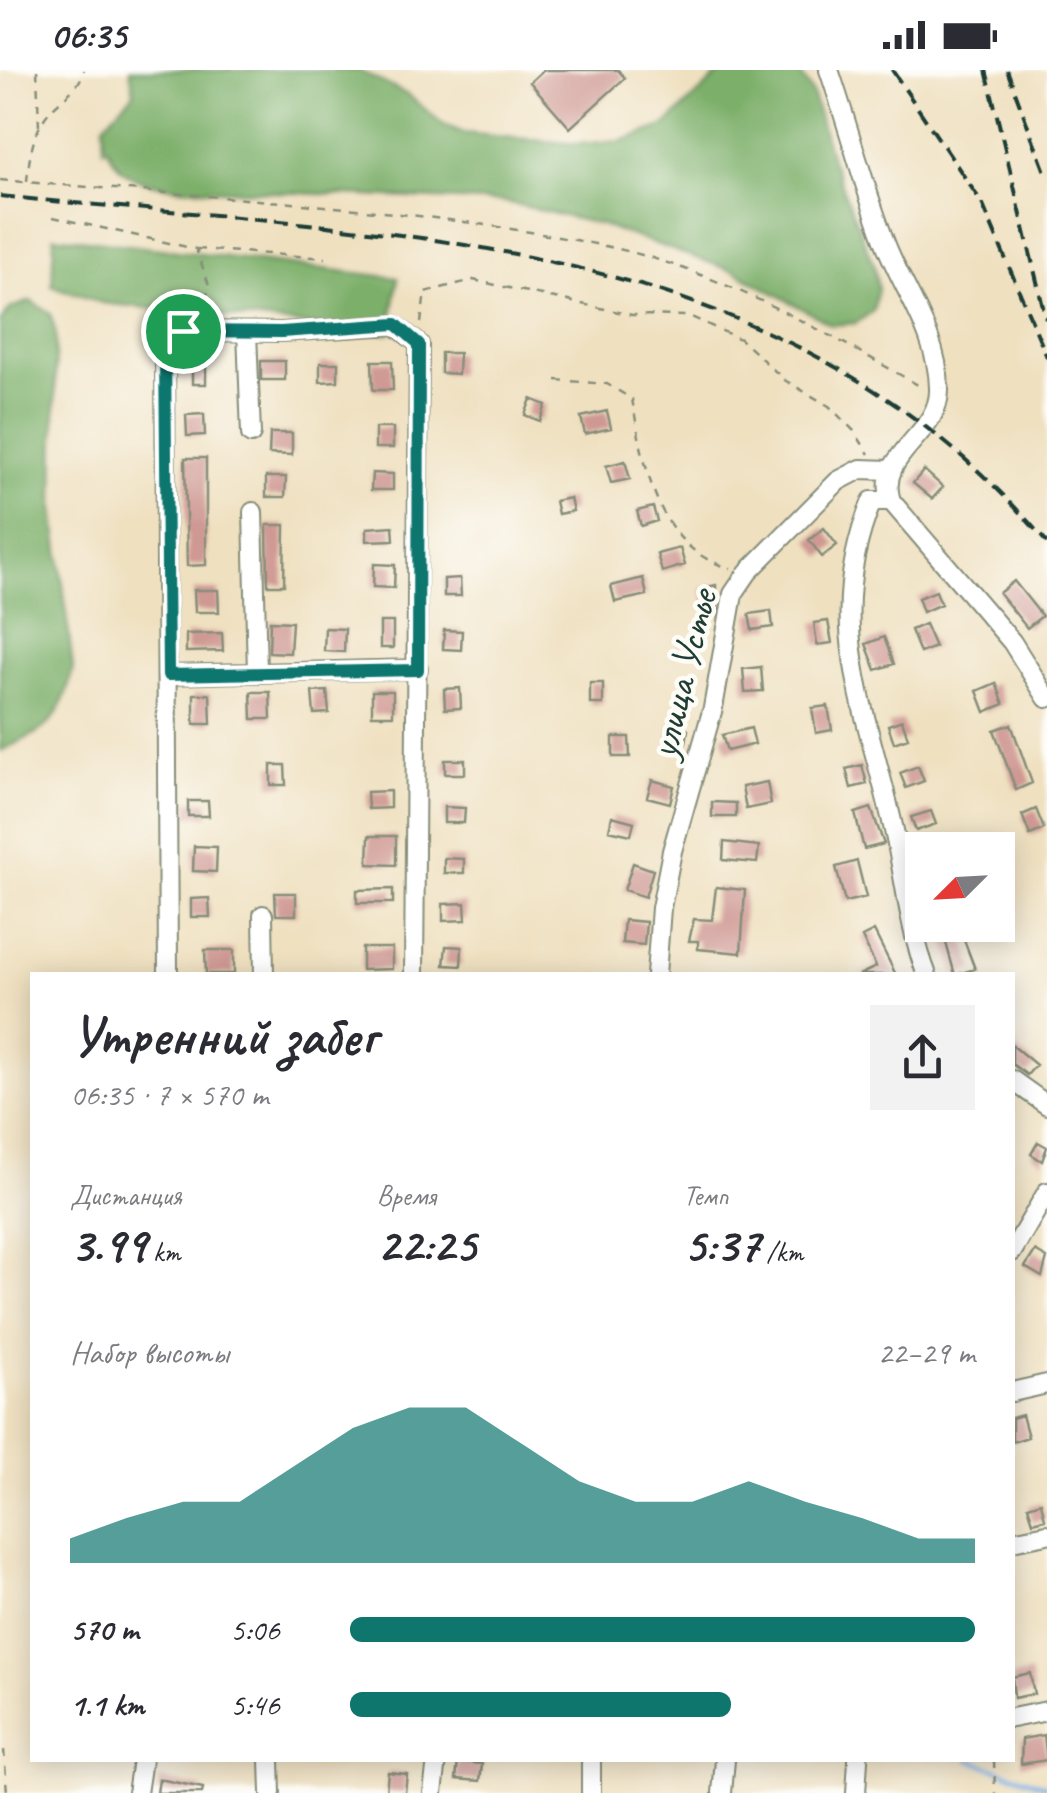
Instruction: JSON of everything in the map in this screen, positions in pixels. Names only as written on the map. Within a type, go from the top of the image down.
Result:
[{"type":"street","points":[[829,70],[887,248],[929,336],[940,397],[928,427],[883,468],[892,500],[1012,642],[1047,698]]},
{"type":"street","points":[[168,972],[165,348],[183,331],[247,332],[396,324],[419,344],[414,972]]},
{"type":"street","points":[[247,332],[251,434]]},
{"type":"street","name":"улица Устье","points":[[656,972],[661,908],[672,851],[713,708],[733,594],[748,572],[838,481],[849,473],[883,468]]},
{"type":"street","points":[[892,500],[872,501],[849,574],[853,676],[892,818],[908,919],[926,972]]},
{"type":"street","points":[[253,512],[256,673]]},
{"type":"street","points":[[168,675],[418,670]]},
{"type":"street","points":[[264,915],[264,972]]},
{"type":"street","points":[[1015,1082],[1047,1105]]},
{"type":"street","points":[[1015,1247],[1047,1192]]},
{"type":"street","points":[[1015,1391],[1047,1384]]},
{"type":"street","points":[[1015,1540],[1047,1534]]},
{"type":"street","points":[[1015,1717],[1047,1711]]},
{"type":"street","points":[[138,1793],[142,1762]]},
{"type":"street","points":[[270,1762],[271,1793]]},
{"type":"street","points":[[434,1793],[437,1762]]},
{"type":"street","points":[[591,1762],[591,1793]]},
{"type":"street","points":[[722,1793],[725,1762]]},
{"type":"street","points":[[856,1793],[858,1762]]},
{"type":"path","points":[[38,70],[39,129]]},
{"type":"path","points":[[27,182],[30,154],[45,116],[82,80],[84,70]]},
{"type":"path","points":[[0,180],[375,212],[607,246],[747,294],[940,397]]},
{"type":"path","points":[[53,217],[196,249],[326,258]]},
{"type":"path","points":[[196,249],[210,285],[198,332]]},
{"type":"path","points":[[419,344],[424,292],[473,280],[632,315],[688,316],[740,339],[786,381],[841,416],[883,468]]},
{"type":"path","points":[[556,380],[607,384],[632,400],[648,485],[673,530],[708,562],[748,572]]},
{"type":"path","points":[[4,1750],[7,1793]]},
{"type":"path","points":[[994,1762],[995,1793]]},
{"type":"green space","points":[[130,70],[358,70],[408,95],[444,125],[464,133],[576,144],[622,141],[666,125],[723,70],[798,70],[812,92],[832,162],[874,265],[878,289],[873,311],[856,323],[832,325],[734,271],[601,225],[506,202],[179,188],[145,182],[127,174],[107,147],[103,149],[104,124],[134,93]]},
{"type":"green space","points":[[54,236],[398,278],[389,334],[102,303],[52,286]]},
{"type":"green space","points":[[31,301],[50,313],[56,334],[54,508],[73,668],[63,702],[50,722],[0,751],[0,322],[11,308]]},
{"type":"building","points":[[543,70],[618,70],[625,78],[570,128],[530,82]]},
{"type":"building","points":[[441,353],[459,353],[458,374],[441,373]]},
{"type":"building","points":[[261,361],[285,361],[285,380],[261,380]]},
{"type":"building","points":[[372,361],[392,361],[393,390],[373,390]]},
{"type":"building","points":[[192,363],[206,363],[206,384],[192,384]]},
{"type":"building","points":[[320,363],[338,363],[338,381],[320,382]]},
{"type":"building","points":[[531,399],[546,405],[540,421],[525,415]]},
{"type":"building","points":[[607,411],[611,428],[585,434],[581,417]]},
{"type":"building","points":[[204,414],[205,435],[187,436],[186,415]]},
{"type":"building","points":[[375,428],[393,428],[393,448],[375,448]]},
{"type":"building","points":[[270,433],[292,433],[292,455],[269,454]]},
{"type":"building","points":[[185,458],[206,458],[206,565],[187,566]]},
{"type":"building","points":[[625,461],[630,479],[611,483],[606,466]]},
{"type":"building","points":[[924,470],[943,487],[932,499],[913,483]]},
{"type":"building","points":[[372,473],[393,474],[393,490],[371,490]]},
{"type":"building","points":[[266,477],[286,477],[285,497],[266,497]]},
{"type":"building","points":[[570,498],[573,511],[558,514],[555,501]]},
{"type":"building","points":[[653,507],[657,521],[641,526],[637,511]]},
{"type":"building","points":[[267,525],[285,525],[284,585],[268,585]]},
{"type":"building","points":[[393,526],[394,540],[367,541],[367,528]]},
{"type":"building","points":[[824,528],[837,545],[822,557],[809,540]]},
{"type":"building","points":[[680,548],[685,565],[662,572],[657,554]]},
{"type":"building","points":[[374,564],[395,565],[394,588],[373,587]]},
{"type":"building","points":[[460,578],[461,596],[444,596],[444,579]]},
{"type":"building","points":[[643,578],[647,595],[615,602],[611,586]]},
{"type":"building","points":[[1014,581],[1042,616],[1027,628],[999,593]]},
{"type":"building","points":[[716,585],[718,610],[707,612],[702,588]]},
{"type":"building","points":[[194,590],[218,590],[219,612],[195,612]]},
{"type":"building","points":[[936,591],[941,604],[923,612],[918,598]]},
{"type":"building","points":[[771,611],[773,627],[752,630],[749,614]]},
{"type":"building","points":[[270,621],[292,622],[290,653],[269,652]]},
{"type":"building","points":[[828,621],[832,643],[817,645],[814,623]]},
{"type":"building","points":[[380,622],[393,622],[393,648],[380,648]]},
{"type":"building","points":[[925,624],[935,647],[920,653],[911,630]]},
{"type":"building","points":[[325,628],[345,629],[344,652],[324,651]]},
{"type":"building","points":[[444,630],[462,631],[461,650],[443,649]]},
{"type":"building","points":[[222,633],[223,651],[186,652],[186,634]]},
{"type":"building","points":[[884,637],[894,664],[876,670],[866,644]]},
{"type":"building","points":[[761,667],[763,691],[745,692],[743,669]]},
{"type":"building","points":[[590,683],[603,683],[603,704],[590,704]]},
{"type":"building","points":[[996,683],[1004,704],[985,712],[977,691]]},
{"type":"building","points":[[460,688],[461,708],[445,709],[444,689]]},
{"type":"building","points":[[327,691],[329,713],[314,714],[312,692]]},
{"type":"building","points":[[372,691],[393,691],[393,715],[372,715]]},
{"type":"building","points":[[251,692],[270,692],[271,719],[252,719]]},
{"type":"building","points":[[194,694],[210,694],[211,724],[194,724]]},
{"type":"building","points":[[828,706],[832,730],[816,733],[812,708]]},
{"type":"building","points":[[902,720],[908,738],[894,743],[888,725]]},
{"type":"building","points":[[1011,724],[1032,783],[1016,790],[994,730]]},
{"type":"building","points":[[671,726],[688,730],[686,743],[668,740]]},
{"type":"building","points":[[751,728],[755,744],[727,751],[722,735]]},
{"type":"building","points":[[613,737],[629,737],[630,757],[613,757]]},
{"type":"building","points":[[445,760],[465,760],[465,774],[445,774]]},
{"type":"building","points":[[271,765],[285,765],[286,785],[271,785]]},
{"type":"building","points":[[862,765],[867,784],[851,788],[846,769]]},
{"type":"building","points":[[918,766],[924,781],[906,788],[900,773]]},
{"type":"building","points":[[652,780],[674,786],[670,803],[647,797]]},
{"type":"building","points":[[767,782],[771,804],[746,809],[742,787]]},
{"type":"building","points":[[390,791],[390,808],[368,809],[367,792]]},
{"type":"building","points":[[188,801],[208,801],[209,816],[188,816]]},
{"type":"building","points":[[712,802],[736,803],[736,817],[712,817]]},
{"type":"building","points":[[444,807],[465,808],[464,823],[444,823]]},
{"type":"building","points":[[871,808],[884,844],[864,849],[855,813]]},
{"type":"building","points":[[1036,809],[1044,829],[1030,835],[1022,815]]},
{"type":"building","points":[[931,811],[936,824],[916,831],[911,817]]},
{"type":"building","points":[[612,816],[634,822],[631,835],[609,830]]},
{"type":"building","points":[[369,836],[396,836],[396,865],[368,864]]},
{"type":"building","points":[[724,842],[759,846],[757,863],[723,860]]},
{"type":"building","points":[[194,846],[217,847],[216,872],[193,871]]},
{"type":"building","points":[[444,858],[464,859],[464,873],[444,873]]},
{"type":"building","points":[[857,861],[866,897],[845,902],[836,867]]},
{"type":"building","points":[[633,863],[653,870],[645,897],[624,890]]},
{"type":"building","points":[[716,887],[745,890],[741,953],[698,949],[698,941],[689,941],[694,919],[712,920]]},
{"type":"building","points":[[393,889],[393,903],[357,903],[357,890]]},
{"type":"building","points":[[275,893],[296,893],[296,915],[276,915]]},
{"type":"building","points":[[209,898],[210,917],[191,917],[191,899]]},
{"type":"building","points":[[465,903],[466,920],[443,921],[443,904]]},
{"type":"building","points":[[624,920],[646,922],[644,945],[622,943]]},
{"type":"building","points":[[874,931],[894,972],[865,972],[876,967],[862,937]]},
{"type":"building","points":[[946,942],[965,942],[975,969],[954,972]]},
{"type":"building","points":[[446,946],[462,947],[461,966],[444,965]]},
{"type":"building","points":[[362,948],[392,948],[392,969],[362,970]]},
{"type":"building","points":[[205,950],[234,950],[234,972],[206,972]]},
{"type":"building","points":[[1015,1048],[1036,1065],[1027,1075],[1015,1066]]},
{"type":"building","points":[[1038,1142],[1047,1147],[1042,1161],[1031,1154]]},
{"type":"building","points":[[1035,1251],[1047,1258],[1042,1277],[1025,1267]]},
{"type":"building","points":[[1022,1415],[1028,1437],[1015,1441],[1015,1417]]},
{"type":"building","points":[[1041,1502],[1045,1519],[1033,1522],[1028,1506]]},
{"type":"building","points":[[1030,1673],[1034,1694],[1015,1698],[1015,1676]]},
{"type":"building","points":[[1044,1735],[1047,1760],[1021,1764],[1022,1739]]},
{"type":"building","points":[[458,1762],[482,1764],[480,1781],[456,1779]]},
{"type":"building","points":[[388,1772],[407,1774],[405,1793],[386,1792]]},
{"type":"building","points":[[159,1779],[203,1788],[202,1793],[157,1793]]},
{"type":"waterway","points":[[975,1762],[1047,1786]]},
{"type":"railway","points":[[892,70],[982,203],[1047,357]]},
{"type":"railway","points":[[986,70],[1046,319]]},
{"type":"railway","points":[[1007,70],[1047,177]]},
{"type":"railway","points":[[0,196],[427,239],[565,265],[698,304],[824,360],[941,439],[1047,543]]},
{"type":"route","points":[[396,324],[419,344],[418,670],[168,675],[165,348],[183,331],[281,332],[396,324]]}]
